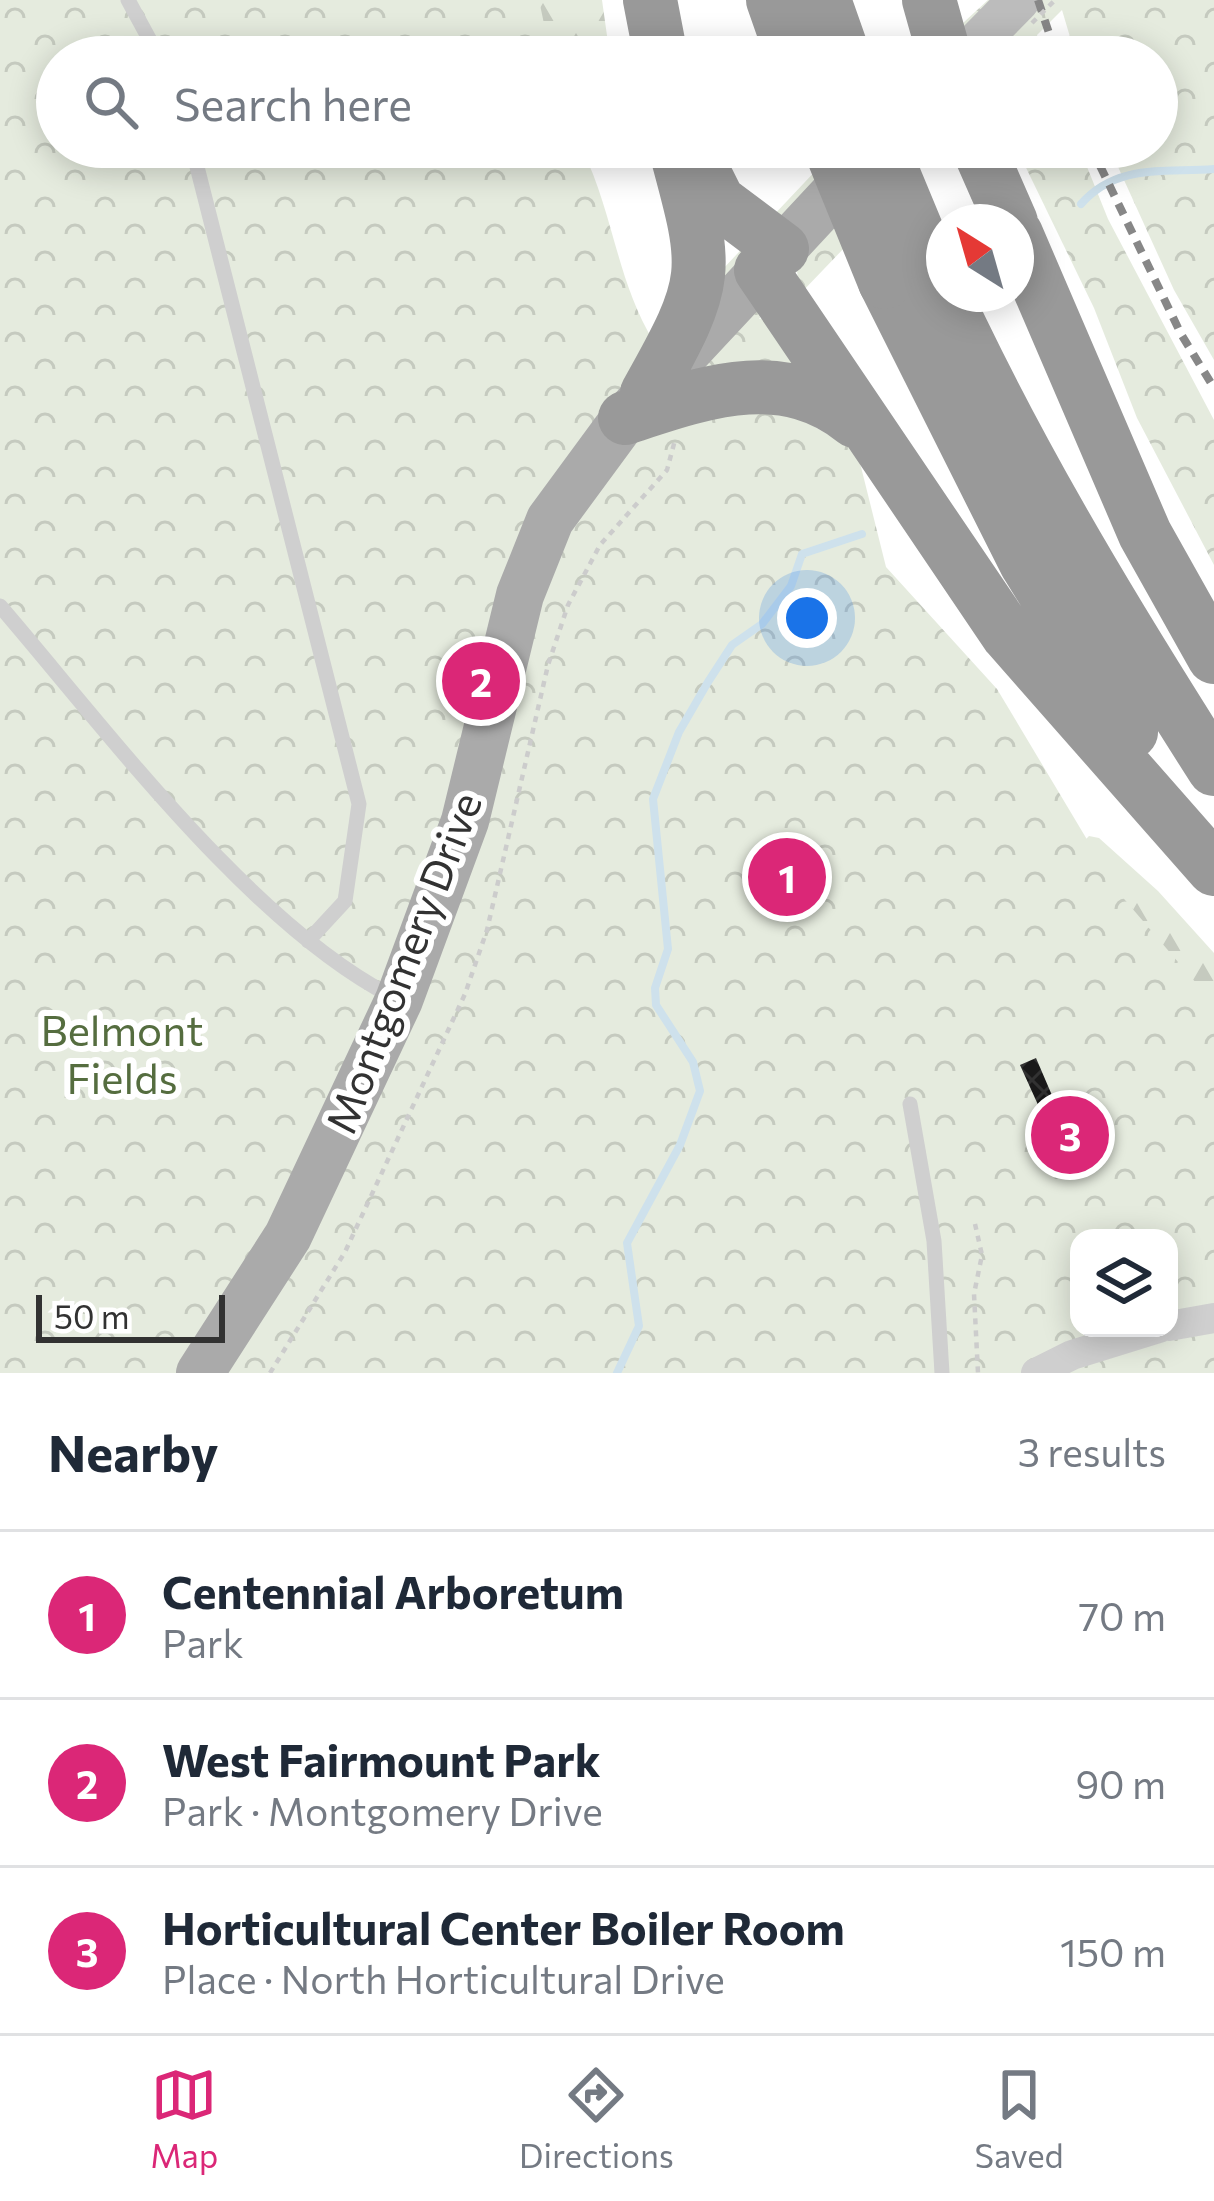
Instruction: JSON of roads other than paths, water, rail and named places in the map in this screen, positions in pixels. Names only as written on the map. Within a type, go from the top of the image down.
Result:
[{"type":"highway","points":[[650,0],[657,36]]},
{"type":"highway","points":[[773,0],[821,36]]},
{"type":"highway","points":[[929,0],[939,36]]},
{"type":"highway","points":[[636,405],[684,324],[702,265],[700,236],[681,168]]},
{"type":"highway","points":[[702,168],[718,201],[771,259],[868,432],[1008,635],[1214,869]]},
{"type":"highway","points":[[843,168],[905,268],[964,339],[1046,492],[1214,769]]},
{"type":"highway","points":[[884,168],[905,268],[1026,563],[1089,670],[1214,850]]},
{"type":"highway","points":[[987,168],[1003,204]]},
{"type":"highway","points":[[1034,276],[1145,534],[1214,657]]},
{"type":"highway","points":[[636,405],[764,385],[805,392],[868,432]]},
{"type":"main road","points":[[992,36],[1026,12]]},
{"type":"main road","name":"Montgomery Drive","points":[[200,1373],[288,1236],[399,1000],[465,821],[533,560],[572,484],[636,405],[860,168]]},
{"type":"street","points":[[1178,1324],[1214,1318]]},
{"type":"street","points":[[1036,1373],[1072,1355],[1131,1337]]},
{"type":"lane","points":[[128,0],[148,36]]},
{"type":"lane","points":[[197,168],[359,804],[344,901],[308,941]]},
{"type":"lane","points":[[0,606],[171,805],[308,941],[399,1000]]},
{"type":"lane","points":[[910,1104],[934,1240],[942,1373]]},
{"type":"waterway","points":[[1081,204],[1095,191],[1126,176],[1214,169]]},
{"type":"waterway","points":[[617,1373],[639,1326],[627,1243],[680,1145],[700,1091],[693,1062],[656,1005],[655,988],[668,949],[653,799],[679,732],[708,682],[732,645],[762,624],[791,586],[802,554],[862,534]]},
{"type":"railway","points":[[1038,0],[1050,36]]},
{"type":"railway","points":[[1101,168],[1181,334],[1214,388]]},
{"type":"place","name":"West Fairmount Park","points":[[481,681]]},
{"type":"place","name":"Centennial Arboretum","points":[[787,877]]},
{"type":"place","name":"Horticultural Center Boiler Room","points":[[1070,1135]]},
{"type":"park label","name":"Belmont Fields","points":[[122,1055]]}]
